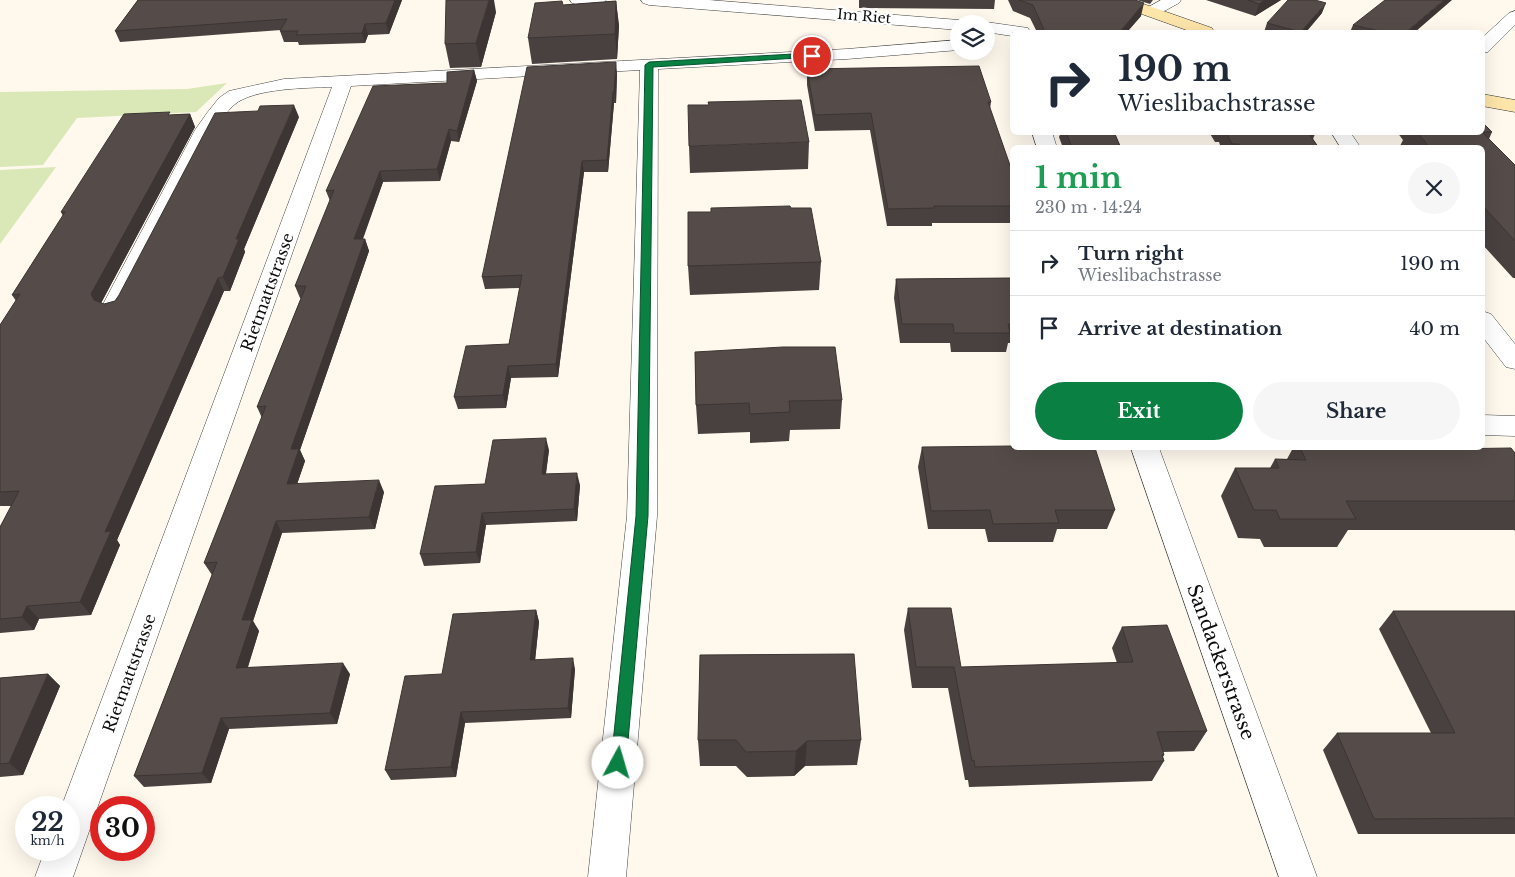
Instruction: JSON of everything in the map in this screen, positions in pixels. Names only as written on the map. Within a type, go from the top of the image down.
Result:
[{"type":"street","points":[[578,0],[598,0]]},
{"type":"street","name":"Im Riet","points":[[649,0],[950,24]]},
{"type":"street","points":[[1117,0],[1200,30]]},
{"type":"street","points":[[1151,12],[1173,0]]},
{"type":"street","points":[[1485,45],[1515,16]]},
{"type":"street","points":[[995,28],[1010,30]]},
{"type":"street","points":[[995,42],[1010,41]]},
{"type":"street","points":[[113,308],[205,130],[226,102],[236,95],[284,84],[649,65],[950,46]]},
{"type":"street","points":[[595,877],[608,877],[642,516],[649,65]]},
{"type":"street","name":"Rietmattstrasse","points":[[80,807],[344,82]]},
{"type":"street","points":[[1485,101],[1515,106]]},
{"type":"street","points":[[1485,323],[1515,362]]},
{"type":"street","points":[[1485,425],[1515,426]]},
{"type":"street","name":"Sandackerstrasse","points":[[1146,450],[1298,877]]},
{"type":"street","points":[[54,877],[60,861]]},
{"type":"green space","points":[[227,83],[196,112],[77,118],[43,165],[0,167],[0,92],[187,89]]},
{"type":"green space","points":[[56,167],[0,244],[0,170]]},
{"type":"building","points":[[138,0],[395,0],[386,23],[365,24],[362,33],[296,35],[298,31],[280,31],[287,19],[115,31]]},
{"type":"building","points":[[446,0],[489,0],[476,43],[445,44]]},
{"type":"building","points":[[1019,0],[1135,0],[1144,3],[1122,30],[1044,30],[1033,5]]},
{"type":"building","points":[[1248,0],[1265,0],[1259,4]]},
{"type":"building","points":[[1288,0],[1315,0],[1326,3],[1303,30],[1293,30],[1267,23]]},
{"type":"building","points":[[1385,0],[1444,0],[1408,30],[1375,30],[1353,25]]},
{"type":"building","points":[[562,1],[563,5],[616,1],[615,34],[528,38],[535,3]]},
{"type":"building","points":[[616,62],[607,160],[582,161],[556,364],[508,366],[503,395],[454,397],[466,346],[509,344],[522,275],[482,277],[527,67]]},
{"type":"building","points":[[979,66],[991,102],[988,102],[1010,165],[1010,206],[934,206],[934,208],[888,209],[871,113],[815,115],[807,69]]},
{"type":"building","points":[[474,70],[457,131],[449,129],[437,169],[380,171],[354,239],[365,239],[291,449],[299,449],[287,484],[379,480],[369,517],[276,521],[242,620],[252,620],[236,668],[343,663],[330,713],[221,718],[202,773],[134,776],[217,562],[204,563],[266,406],[257,407],[306,286],[295,286],[334,190],[326,191],[373,86],[447,83],[447,72]]},
{"type":"building","points":[[801,100],[809,142],[689,146],[688,105],[709,105],[708,102]]},
{"type":"building","points":[[294,105],[236,239],[239,239],[223,277],[218,278],[105,532],[111,531],[80,602],[27,606],[22,617],[0,619],[0,527],[19,491],[0,492],[0,325],[20,294],[12,295],[65,212],[61,212],[124,114],[170,112],[168,115],[190,114],[91,294],[94,300],[104,304],[115,301],[119,295],[215,113],[258,111],[260,106]]},
{"type":"building","points":[[1485,125],[1492,132],[1485,132]]},
{"type":"building","points":[[1067,135],[1115,135],[1120,145],[1071,145]]},
{"type":"building","points":[[1228,135],[1310,135],[1317,145],[1240,145],[1232,144]]},
{"type":"building","points":[[1419,135],[1485,135],[1515,165],[1515,241],[1485,208],[1485,145],[1428,145]]},
{"type":"building","points":[[790,206],[791,208],[811,208],[821,262],[688,266],[688,212],[711,212],[711,208]]},
{"type":"building","points":[[1010,278],[1010,324],[1008,324],[1010,333],[954,333],[953,324],[902,324],[896,279]]},
{"type":"building","points":[[783,347],[835,347],[842,400],[789,401],[790,412],[750,414],[749,403],[696,405],[695,352]]},
{"type":"building","points":[[546,438],[542,474],[577,473],[574,509],[482,513],[476,552],[420,554],[435,486],[485,484],[493,440]]},
{"type":"building","points":[[1010,446],[1010,450],[1096,450],[1115,510],[1055,510],[1059,523],[993,524],[990,510],[931,511],[922,447]]},
{"type":"building","points":[[1485,448],[1511,448],[1515,453],[1515,501],[1346,501],[1356,519],[1280,519],[1276,510],[1254,510],[1235,468],[1279,468],[1275,459],[1306,460],[1301,450],[1485,450]]},
{"type":"building","points":[[908,608],[951,608],[961,667],[1133,662],[1122,627],[1167,625],[1207,731],[1157,732],[1164,761],[975,767],[974,760],[972,761],[954,667],[916,667]]},
{"type":"building","points":[[536,610],[530,660],[573,658],[568,708],[461,712],[451,767],[385,770],[405,676],[442,674],[453,614]]},
{"type":"building","points":[[1393,611],[1515,611],[1515,818],[1374,819],[1337,733],[1455,733]]},
{"type":"building","points":[[854,654],[861,740],[807,741],[796,751],[746,752],[736,740],[698,740],[700,655]]},
{"type":"building","points":[[48,674],[9,763],[0,764],[0,678]]},
{"type":"route","points":[[618,763],[642,516],[649,65],[812,56]]}]
